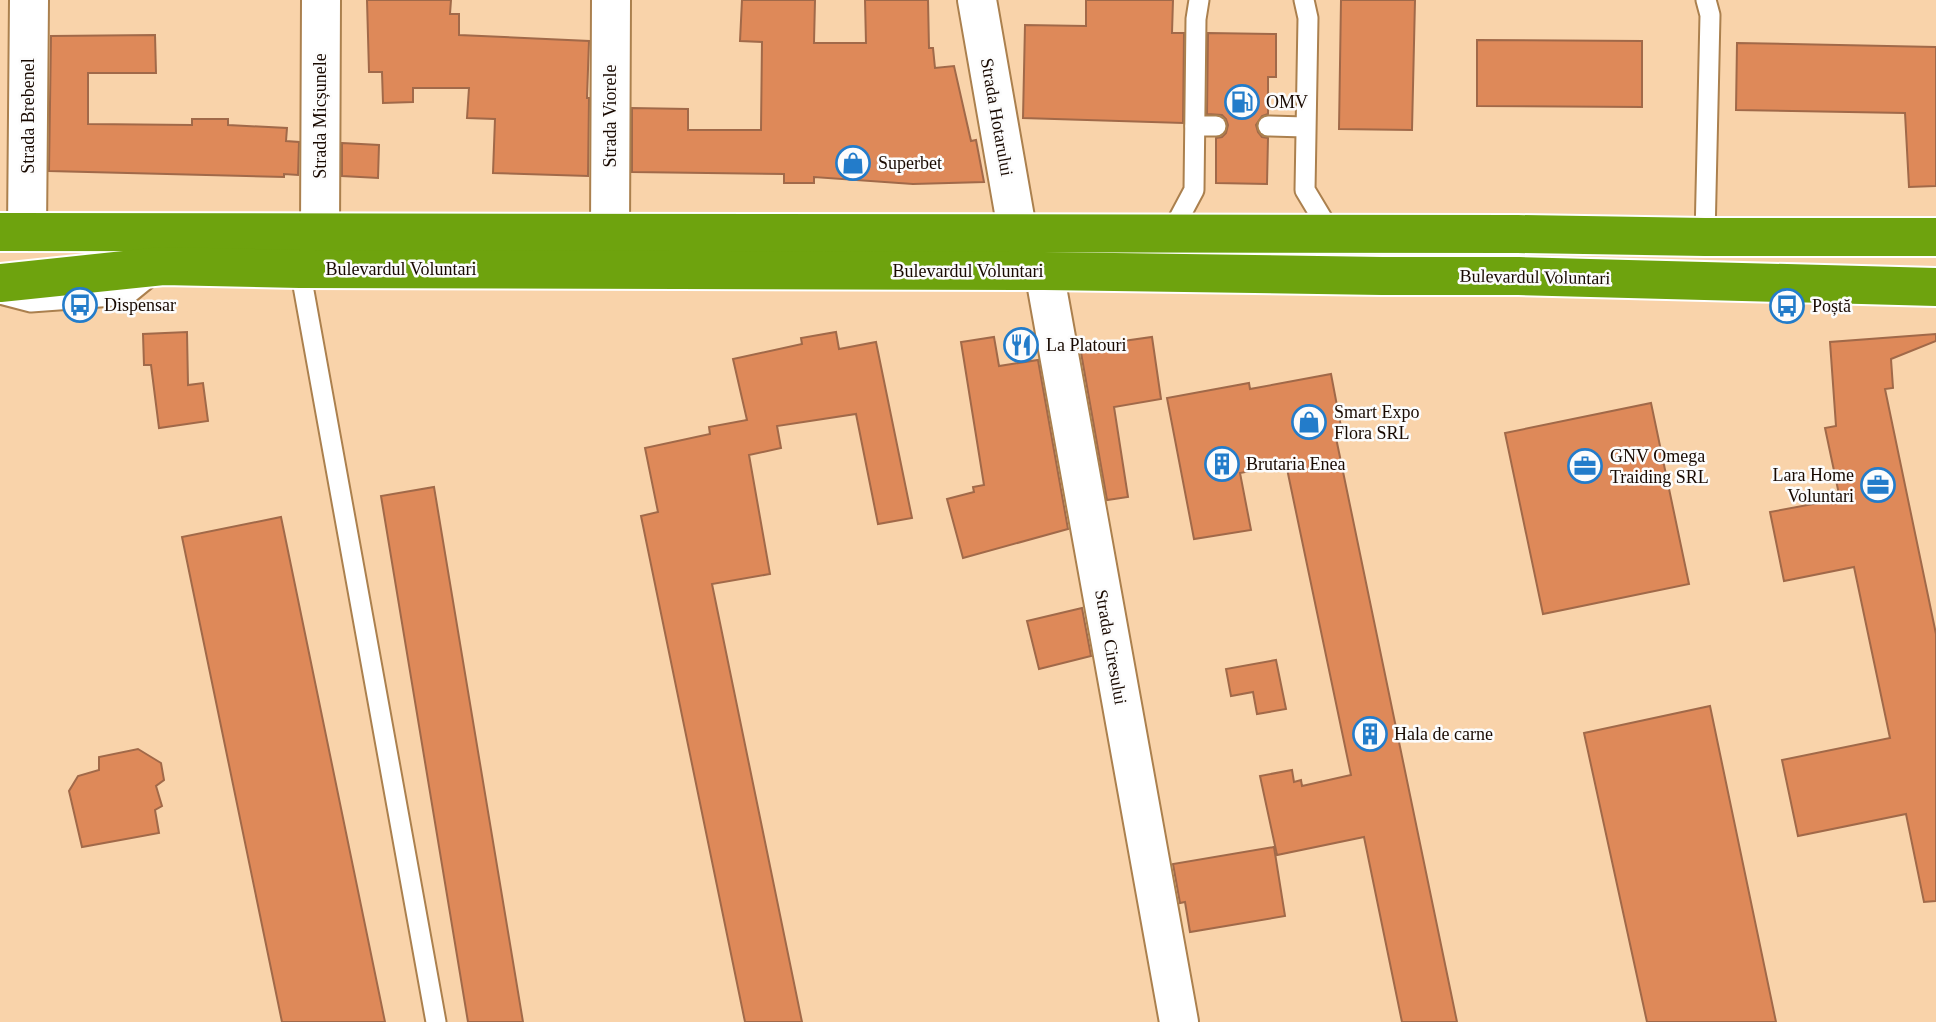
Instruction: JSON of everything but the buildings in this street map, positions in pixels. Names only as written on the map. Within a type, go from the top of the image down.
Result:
[{"type":"highway","name":"Bulevardul Voluntari","points":[[13,232],[1936,237]]},
{"type":"highway","name":"Bulevardul Voluntari","points":[[0,283],[163,266],[1519,276],[1936,287]]},
{"type":"street","name":"Strada Brebenel","points":[[13,232],[29,0]]},
{"type":"street","name":"Strada Micșunele","points":[[320,232],[321,0]]},
{"type":"street","name":"Strada Viorele","points":[[610,233],[611,0]]},
{"type":"street","name":"Strada Hotarului","points":[[977,0],[1018,234]]},
{"type":"street","name":"Strada Ciresului","points":[[1044,271],[1179,1022]]},
{"type":"lane","points":[[1170,235],[1194,190],[1196,19],[1199,0]]},
{"type":"lane","points":[[1304,0],[1308,18],[1305,190],[1332,235]]},
{"type":"lane","points":[[1705,237],[1710,15],[1706,0]]},
{"type":"lane","points":[[1195,126],[1216,126]]},
{"type":"lane","points":[[1268,126],[1305,127]]},
{"type":"lane","points":[[0,294],[31,302],[127,295],[163,266]]},
{"type":"lane","points":[[300,269],[436,1022]]},
{"type":"place","name":"OMV","points":[[1242,102]]},
{"type":"place","name":"Superbet","points":[[853,163]]},
{"type":"place","name":"Dispensar","points":[[80,305]]},
{"type":"place","name":"Poștă","points":[[1787,306]]},
{"type":"place","name":"La Platouri","points":[[1021,345]]},
{"type":"place","name":"Smart Expo Flora SRL","points":[[1309,422]]},
{"type":"place","name":"Brutaria Enea","points":[[1222,464]]},
{"type":"place","name":"GNV Omega Traiding SRL","points":[[1585,466]]},
{"type":"place","name":"Lara Home Voluntari","points":[[1878,485]]},
{"type":"place","name":"Hala de carne","points":[[1370,734]]}]
